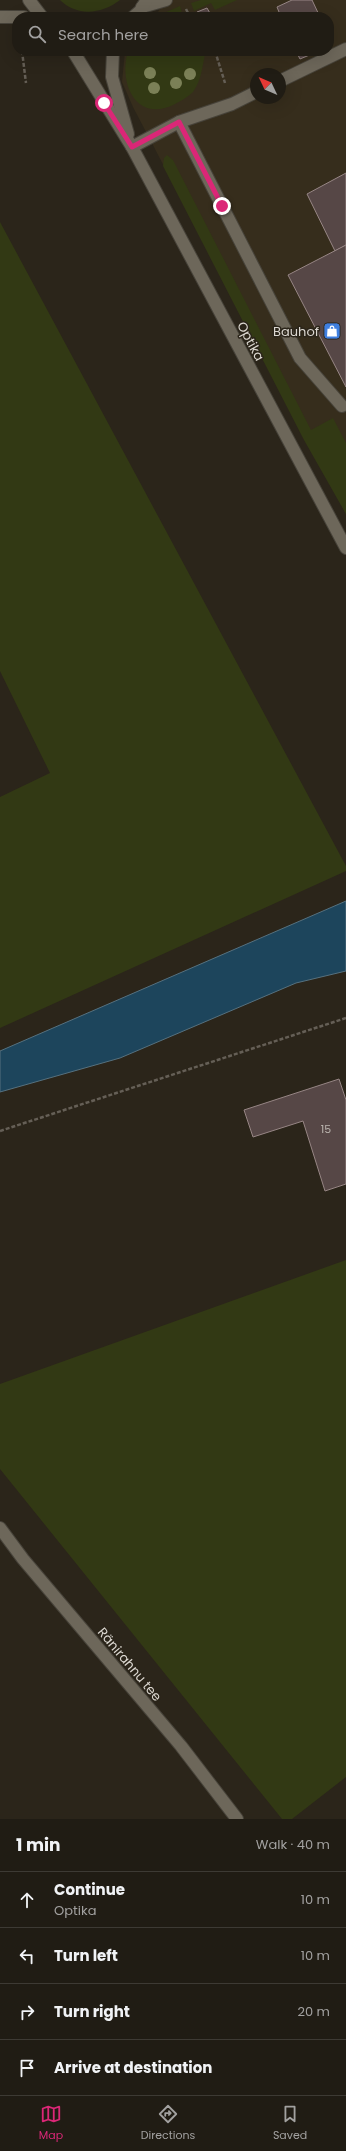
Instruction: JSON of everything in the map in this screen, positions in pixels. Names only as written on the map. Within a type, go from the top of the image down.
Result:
[{"type":"street","points":[[29,0],[38,12]]},
{"type":"street","points":[[137,12],[144,3],[166,0]]},
{"type":"street","points":[[0,17],[12,17]]},
{"type":"street","points":[[334,55],[346,49]]},
{"type":"street","name":"Optika","points":[[76,56],[132,147],[346,548]]},
{"type":"street","name":"Optika","points":[[113,56],[112,77],[132,147]]},
{"type":"street","points":[[286,78],[332,56]]},
{"type":"street","points":[[132,147],[179,122],[232,104],[250,95]]},
{"type":"street","points":[[179,122],[300,358],[342,406]]},
{"type":"street","name":"Ränirahnu tee","points":[[0,1528],[23,1559],[181,1746],[237,1819]]},
{"type":"path","points":[[184,5],[188,12]]},
{"type":"path","points":[[23,56],[26,83]]},
{"type":"path","points":[[217,56],[232,104]]},
{"type":"path","points":[[0,1131],[346,1018]]},
{"type":"shaded area","points":[[160,0],[346,0],[346,514],[133,107],[122,82],[125,56],[334,56],[334,12],[158,12],[159,11]]},
{"type":"green space","points":[[60,0],[120,0],[113,5],[98,11],[90,12],[74,9]]},
{"type":"green space","points":[[201,0],[237,0],[215,10],[211,3],[194,11],[191,3]]},
{"type":"green space","points":[[180,6],[182,12],[166,12]]},
{"type":"green space","points":[[127,56],[205,56],[200,77],[193,92],[177,103],[162,109],[150,109],[141,105],[134,97],[128,88],[126,64]]},
{"type":"green space","points":[[167,155],[173,160],[311,430],[333,418],[346,443],[346,514],[304,440],[163,166],[164,158]]},
{"type":"green space","points":[[0,222],[346,866],[346,871],[0,1028],[0,797],[50,773],[0,671]]},
{"type":"green space","points":[[346,1260],[346,1777],[292,1819],[282,1819],[0,1469],[0,1384]]},
{"type":"water","points":[[346,901],[346,971],[296,983],[120,1058],[0,1092],[0,1051]]},
{"type":"building","points":[[292,0],[312,0],[318,12],[279,12],[277,7]]},
{"type":"building","points":[[207,8],[209,12],[197,12]]},
{"type":"building","points":[[298,56],[307,56],[300,59]]},
{"type":"building","points":[[346,173],[346,245],[335,251],[307,194]]},
{"type":"building","name":"Bauhof","points":[[346,245],[346,387],[288,275]]},
{"type":"building","points":[[339,1079],[346,1100],[346,1184],[325,1191],[303,1121],[253,1137],[244,1110]]},
{"type":"place","name":"Bauhof","points":[[332,331]]},
{"type":"route","points":[[104,103],[132,147],[179,122],[222,206]]}]
